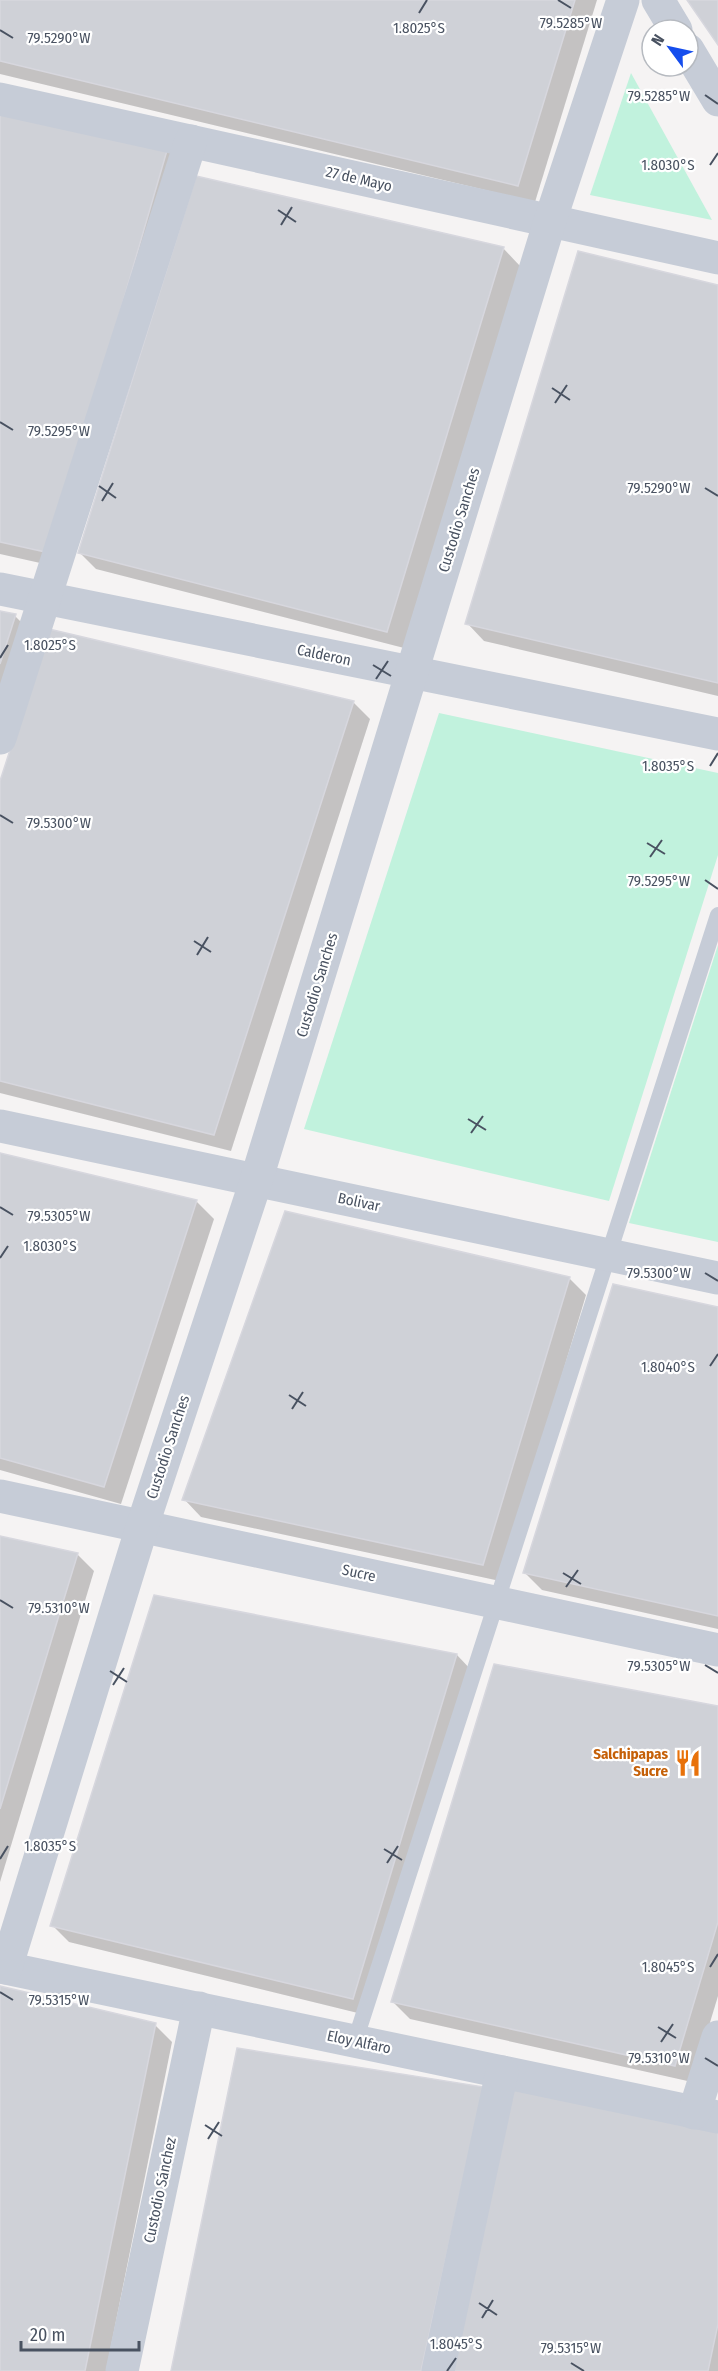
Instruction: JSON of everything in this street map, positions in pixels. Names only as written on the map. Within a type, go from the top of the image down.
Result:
[{"type":"street","name":"Custodio Sanches","points":[[3,1967],[142,1527],[256,1180],[549,221],[623,0]]},
{"type":"street","points":[[658,0],[669,18]]},
{"type":"street","points":[[700,70],[718,100]]},
{"type":"street","name":"27 de Mayo","points":[[0,99],[718,258]]},
{"type":"street","points":[[0,738],[191,141]]},
{"type":"street","name":"Calderon","points":[[0,589],[718,734]]},
{"type":"street","name":"Bolivar","points":[[0,1126],[718,1278]]},
{"type":"street","name":"Sucre","points":[[0,1496],[718,1650]]},
{"type":"street","name":"Eloy Alfaro","points":[[3,1967],[706,2115]]},
{"type":"street","name":"Custodio Sánchez","points":[[122,2371],[199,2008]]},
{"type":"street","points":[[706,2115],[718,2037]]},
{"type":"street","points":[[438,2371],[502,2072]]},
{"type":"lane","points":[[355,2041],[718,915]]},
{"type":"green space","points":[[631,73],[712,220],[590,195]]},
{"type":"green space","points":[[439,713],[718,773],[718,855],[609,1201],[304,1129]]},
{"type":"green space","points":[[718,945],[718,1242],[629,1223]]},
{"type":"building","points":[[0,0],[575,0],[518,186],[0,61]]},
{"type":"building","points":[[687,0],[718,0],[718,45],[700,18]]},
{"type":"building","points":[[0,110],[168,147],[50,553],[0,542]]},
{"type":"building","points":[[196,176],[504,247],[387,632],[78,553]]},
{"type":"building","points":[[578,251],[718,285],[718,683],[465,624]]},
{"type":"building","points":[[0,611],[16,614],[0,664]]},
{"type":"building","points":[[49,629],[354,701],[214,1135],[0,1081],[0,781]]},
{"type":"building","points":[[0,1153],[197,1200],[104,1487],[0,1458]]},
{"type":"building","points":[[285,1211],[570,1277],[483,1565],[182,1500]]},
{"type":"building","points":[[613,1284],[718,1307],[718,1616],[523,1573]]},
{"type":"building","points":[[0,1536],[78,1553],[0,1809]]},
{"type":"building","points":[[154,1595],[457,1654],[353,1999],[50,1926]]},
{"type":"building","points":[[494,1664],[718,1706],[718,1922],[675,2066],[391,2002]]},
{"type":"building","points":[[0,1986],[156,2023],[85,2371],[0,2371]]},
{"type":"building","points":[[237,2048],[484,2087],[421,2371],[171,2371]]},
{"type":"building","points":[[508,2088],[718,2132],[718,2324],[708,2371],[452,2371]]},
{"type":"place","name":"Salchipapas Sucre","points":[[688,1763]]}]
